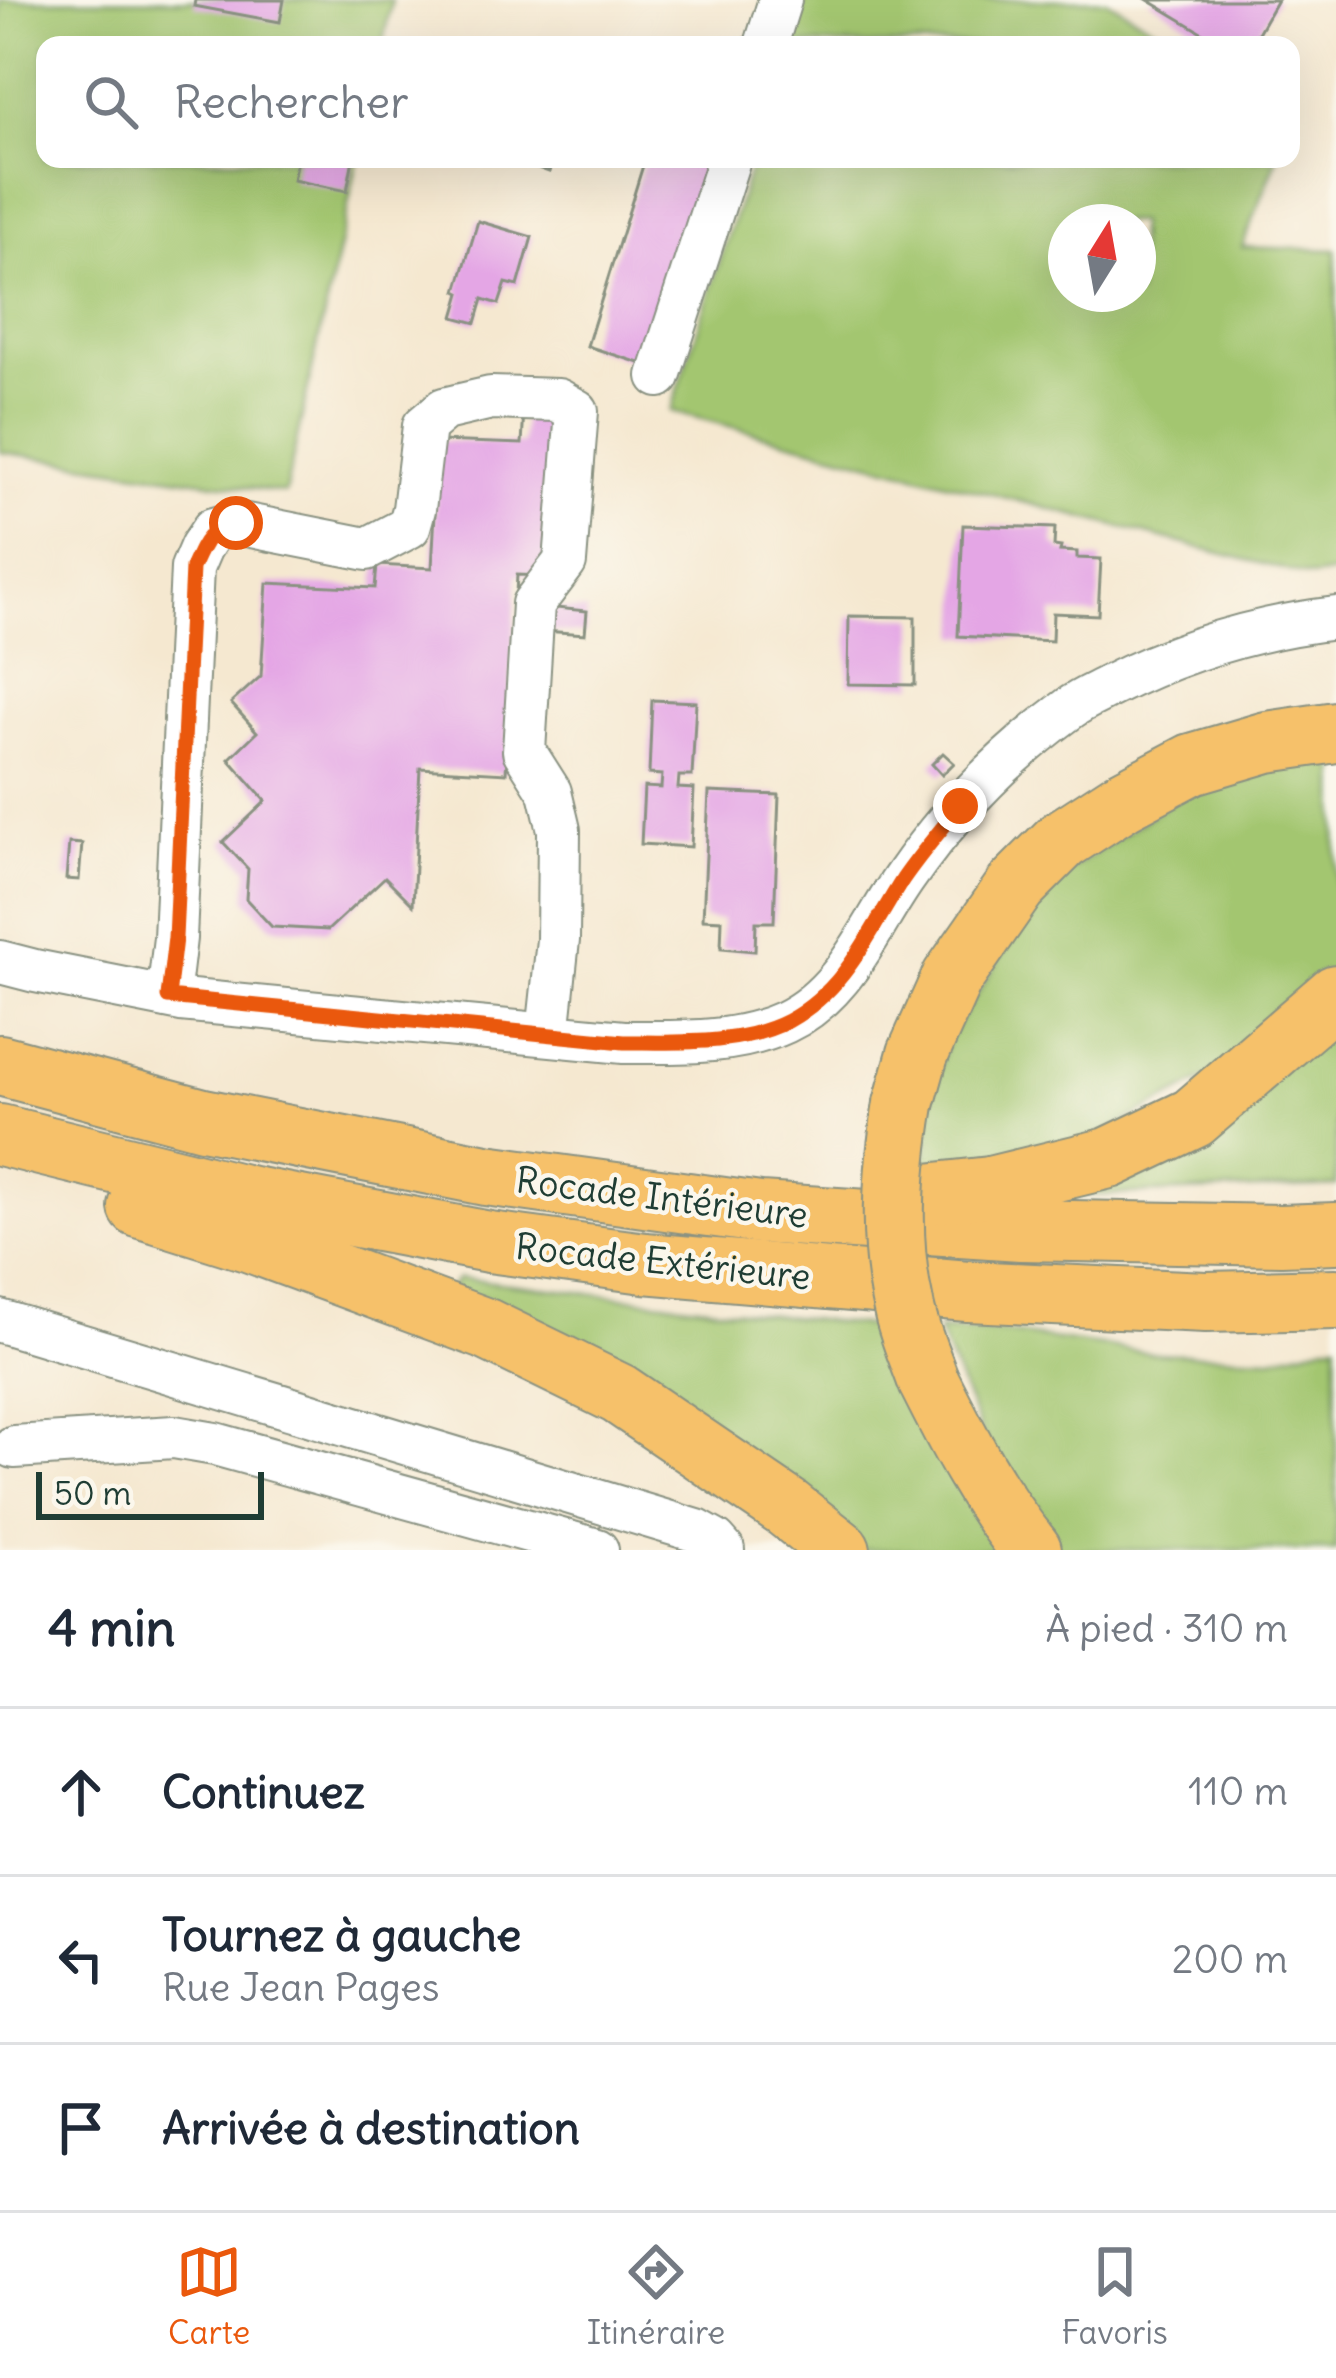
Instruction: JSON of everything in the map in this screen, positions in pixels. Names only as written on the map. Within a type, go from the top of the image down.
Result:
[{"type":"highway","points":[[1031,1550],[1004,1518],[967,1458],[928,1381],[904,1311],[894,1240],[894,1165],[918,1054],[952,978],[1016,886],[1062,840],[1192,764],[1267,742],[1336,732]]},
{"type":"highway","points":[[760,1213],[990,1187],[1109,1158],[1193,1118],[1336,995]]},
{"type":"highway","name":"Rocade Intérieure","points":[[0,1065],[203,1119],[442,1166],[760,1213],[1021,1231],[1336,1233]]},
{"type":"highway","points":[[0,1135],[137,1207],[251,1242],[485,1329],[619,1394],[787,1508],[840,1550]]},
{"type":"highway","name":"Rocade Extérieure","points":[[0,1135],[252,1197],[489,1242],[645,1262],[968,1291],[1207,1302],[1336,1299]]},
{"type":"street","points":[[769,36],[780,0]]},
{"type":"street","points":[[659,376],[726,168]]},
{"type":"street","points":[[168,997],[175,938],[192,568],[201,547],[214,529],[236,523],[367,549],[385,542],[409,527],[424,426],[444,409],[491,398],[558,400],[577,411],[565,562],[533,604],[524,751],[550,792],[560,830],[558,940],[548,1034]]},
{"type":"street","points":[[0,962],[168,997],[624,1042],[691,1042],[747,1034],[787,1022],[823,996],[861,952],[904,878],[960,806],[1074,705],[1138,672],[1214,644],[1288,623],[1336,618]]},
{"type":"street","points":[[0,1322],[697,1531],[723,1550]]},
{"type":"street","points":[[14,1447],[174,1437],[215,1444],[597,1550]]},
{"type":"street","points":[[787,1508],[829,1550]]},
{"type":"green space","points":[[0,0],[392,0],[384,36],[36,36],[36,168],[356,168],[285,493],[0,452]]},
{"type":"green space","points":[[805,0],[1106,0],[1168,36],[793,36]]},
{"type":"green space","points":[[750,168],[1273,168],[1242,247],[1336,250],[1336,573],[1313,577],[671,411]]},
{"type":"green space","points":[[1336,753],[1336,972],[1210,1076],[1083,1144],[924,1167],[933,1095],[947,1041],[1046,886],[1197,785]]},
{"type":"green space","points":[[1336,1025],[1336,1186],[1050,1197]]},
{"type":"green space","points":[[458,1278],[886,1328],[998,1550],[861,1550],[451,1287]]},
{"type":"green space","points":[[938,1330],[1001,1332],[1152,1353],[1272,1357],[1336,1342],[1336,1550],[1050,1550],[1001,1479]]},
{"type":"building","points":[[195,0],[284,0],[280,22],[194,6]]},
{"type":"building","points":[[1148,0],[1277,0],[1256,36],[1208,36]]},
{"type":"building","points":[[295,168],[351,168],[347,191],[293,180]]},
{"type":"building","points":[[642,168],[705,168],[643,364],[587,346]]},
{"type":"building","points":[[478,221],[532,237],[518,286],[506,283],[499,304],[483,299],[476,323],[454,317]]},
{"type":"building","points":[[524,410],[564,412],[546,576],[517,575],[506,773],[420,768],[413,905],[385,877],[328,930],[272,927],[246,899],[248,869],[223,842],[266,801],[229,759],[257,732],[231,703],[261,676],[267,583],[375,588],[377,565],[432,568],[439,441],[522,444]]},
{"type":"building","points":[[963,525],[1055,528],[1054,546],[1061,547],[1060,551],[1077,552],[1077,558],[1101,559],[1098,615],[1053,613],[1052,641],[958,636]]},
{"type":"building","points":[[546,607],[587,611],[585,634],[544,631]]},
{"type":"building","points":[[849,616],[915,617],[915,685],[848,684]]},
{"type":"building","points":[[652,700],[696,702],[692,776],[679,776],[678,788],[694,789],[691,847],[641,844],[644,787],[661,788],[662,775],[649,774]]},
{"type":"building","points":[[943,753],[954,763],[942,775],[932,764]]},
{"type":"building","points":[[709,792],[779,795],[774,922],[756,922],[755,951],[721,948],[722,920],[703,919]]},
{"type":"building","points":[[69,843],[82,844],[79,880],[66,879]]},
{"type":"route","points":[[236,523],[214,529],[192,568],[175,938],[168,997],[624,1042],[691,1042],[747,1034],[787,1022],[823,996],[861,952],[904,878],[960,806]]}]
